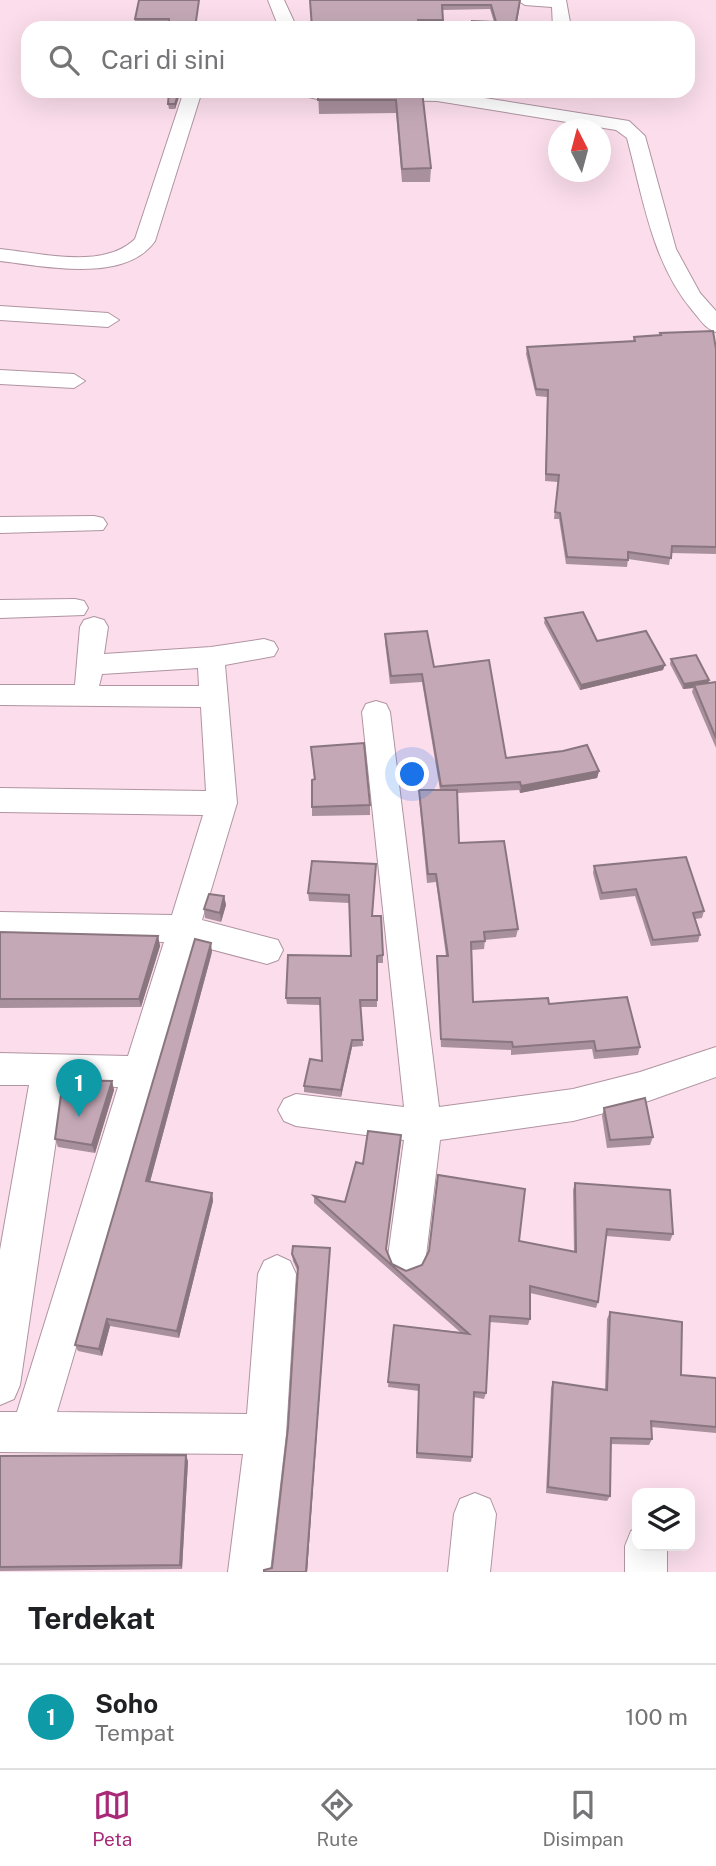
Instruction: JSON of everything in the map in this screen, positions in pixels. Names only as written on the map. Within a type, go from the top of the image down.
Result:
[{"type":"street","points":[[276,0],[285,21]]},
{"type":"street","points":[[525,0],[561,3],[562,21]]},
{"type":"street","points":[[0,255],[115,261],[139,251],[145,242],[191,98]]},
{"type":"street","points":[[483,98],[529,100],[622,125],[631,131],[635,136],[666,249],[691,295],[716,325]]},
{"type":"street","points":[[0,313],[108,320]]},
{"type":"street","points":[[0,377],[74,381]]},
{"type":"street","points":[[0,525],[94,524]]},
{"type":"street","points":[[0,609],[85,617],[89,665],[85,695]]},
{"type":"street","points":[[89,665],[211,657],[264,649]]},
{"type":"street","points":[[211,657],[211,697],[222,803],[139,1072],[15,1432],[266,1434]]},
{"type":"street","points":[[0,695],[211,697]]},
{"type":"street","points":[[376,712],[424,1126],[407,1256]]},
{"type":"street","points":[[0,800],[222,803]]},
{"type":"street","points":[[0,925],[184,929],[267,950]]},
{"type":"street","points":[[296,1110],[424,1126],[573,1105],[640,1088],[716,1062]]},
{"type":"street","points":[[0,1069],[139,1072]]},
{"type":"street","points":[[0,1385],[10,1234],[49,1070]]},
{"type":"street","points":[[249,1572],[266,1434],[277,1274]]},
{"type":"street","points":[[469,1572],[475,1514]]},
{"type":"street","points":[[646,1551],[646,1572]]},
{"type":"building","points":[[139,0],[199,0],[196,21],[135,19]]},
{"type":"building","points":[[310,0],[520,0],[516,21],[496,21],[491,5],[442,5],[443,20],[312,21]]},
{"type":"building","points":[[168,98],[177,98],[175,104],[168,104]]},
{"type":"building","points":[[423,98],[431,168],[402,169],[396,100],[318,100]]},
{"type":"building","points":[[713,331],[716,349],[716,547],[672,546],[671,558],[628,552],[628,560],[567,557],[560,513],[555,512],[559,475],[546,474],[548,390],[536,389],[527,347],[635,341],[634,337],[661,335],[660,333]]},
{"type":"building","points":[[583,612],[597,641],[646,631],[665,665],[581,685],[545,618]]},
{"type":"building","points":[[427,631],[434,667],[489,660],[506,758],[563,751],[587,745],[599,771],[521,786],[520,782],[441,786],[422,674],[391,676],[385,634]]},
{"type":"building","points":[[696,655],[709,680],[684,684],[671,659]]},
{"type":"building","points":[[716,682],[716,738],[694,685]]},
{"type":"building","points":[[364,743],[370,805],[312,807],[312,780],[315,779],[311,747]]},
{"type":"building","points":[[419,790],[457,790],[459,843],[504,841],[518,929],[484,932],[485,941],[471,942],[473,1002],[548,998],[549,1004],[627,997],[640,1047],[596,1051],[594,1041],[513,1047],[512,1042],[441,1039],[437,956],[448,956],[436,874],[428,874]]},
{"type":"building","points":[[686,857],[704,911],[693,913],[700,935],[653,940],[636,889],[602,893],[594,866]]},
{"type":"building","points":[[312,861],[376,864],[372,916],[381,916],[383,955],[377,956],[377,1000],[360,1000],[363,1040],[352,1040],[341,1090],[304,1086],[310,1059],[322,1061],[320,998],[286,998],[288,955],[351,956],[349,895],[308,893]]},
{"type":"building","points":[[209,894],[224,896],[220,913],[204,909]]},
{"type":"building","points":[[0,932],[158,936],[139,999],[0,999]]},
{"type":"building","points":[[195,939],[211,943],[146,1181],[212,1193],[177,1331],[107,1319],[99,1349],[75,1345]]},
{"type":"building","points":[[63,1080],[112,1081],[92,1145],[55,1139]]},
{"type":"building","points":[[645,1098],[653,1137],[610,1140],[604,1108]]},
{"type":"building","points":[[368,1131],[401,1135],[386,1249],[392,1264],[406,1271],[422,1265],[429,1251],[438,1175],[525,1189],[519,1241],[576,1252],[575,1183],[670,1190],[673,1234],[607,1229],[598,1302],[530,1286],[530,1319],[490,1316],[486,1393],[474,1392],[472,1457],[417,1453],[419,1385],[388,1382],[394,1325],[469,1334],[314,1196],[345,1202],[356,1162],[363,1164]]},
{"type":"building","points":[[293,1246],[330,1248],[306,1572],[264,1572],[272,1568],[288,1428],[298,1267],[292,1254]]},
{"type":"building","points":[[610,1312],[682,1322],[681,1375],[716,1378],[716,1427],[651,1421],[652,1439],[611,1438],[610,1496],[548,1487],[553,1382],[607,1390]]},
{"type":"building","points":[[186,1455],[180,1565],[0,1567],[0,1456]]},
{"type":"place","name":"Soho","points":[[79,1117]]}]
